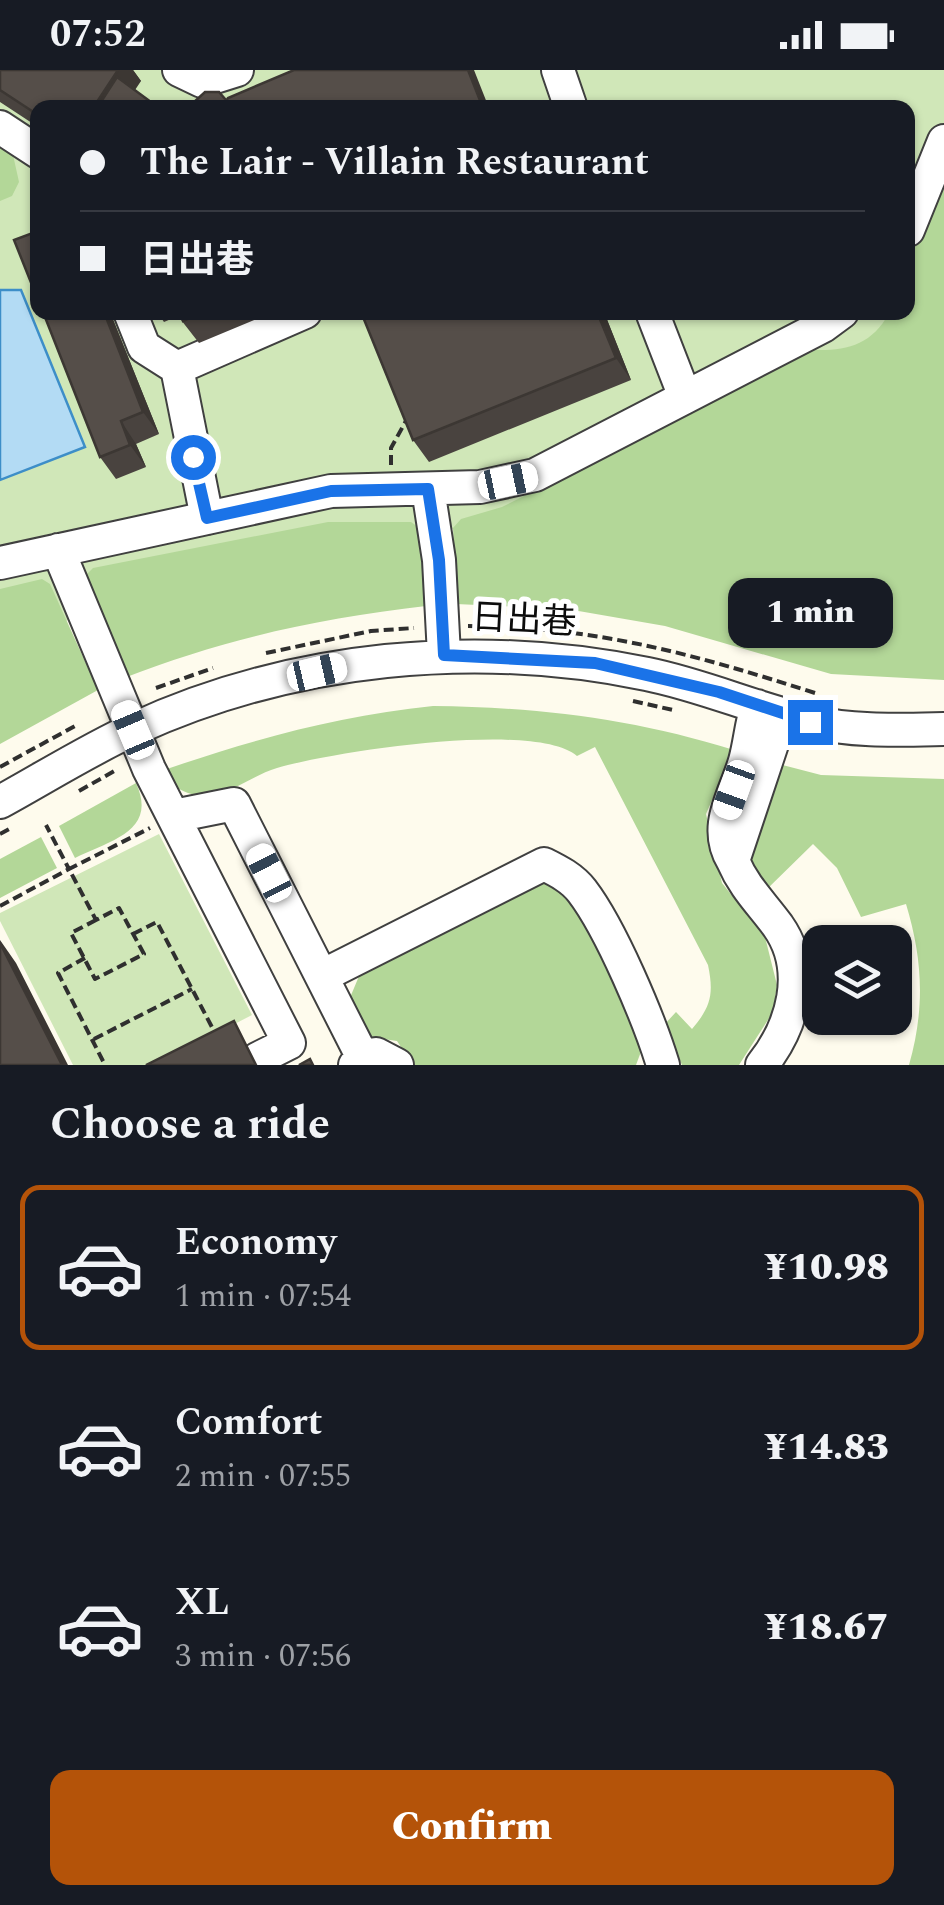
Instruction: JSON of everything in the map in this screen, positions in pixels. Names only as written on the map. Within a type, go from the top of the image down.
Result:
[{"type":"street","points":[[179,70],[202,81],[237,70]]},
{"type":"street","points":[[558,70],[568,100]]},
{"type":"street","points":[[0,127],[30,147]]},
{"type":"street","points":[[915,213],[944,141]]},
{"type":"street","points":[[133,320],[144,347],[177,368],[207,518]]},
{"type":"street","points":[[177,368],[288,320]]},
{"type":"street","points":[[655,320],[685,397]]},
{"type":"street","points":[[0,563],[331,491],[480,487],[535,475],[827,320]]},
{"type":"street","points":[[428,489],[439,560],[444,655]]},
{"type":"street","points":[[58,550],[138,743],[289,1043],[257,1060]]},
{"type":"street","name":"日出巷","points":[[8,814],[138,743],[260,685],[346,666],[444,655],[595,663],[719,692],[769,710],[872,730],[944,729]]},
{"type":"street","points":[[762,1065],[788,1025],[796,988],[792,958],[780,930],[744,886],[733,861],[769,710]]},
{"type":"street","points":[[174,816],[234,804],[322,976],[358,1060],[376,1054],[397,1065]]},
{"type":"street","points":[[322,976],[544,864],[584,893],[647,1017],[663,1065]]},
{"type":"path","points":[[390,490],[391,448],[408,417]]},
{"type":"path","points":[[631,701],[682,712]]},
{"type":"path","points":[[64,799],[138,743]]},
{"type":"path","points":[[0,834],[8,814]]},
{"type":"path","points":[[0,906],[174,816]]},
{"type":"path","points":[[46,825],[96,920]]},
{"type":"path","points":[[119,908],[134,934],[144,954],[95,978],[71,933],[119,908]]},
{"type":"path","points":[[134,934],[157,922],[215,1034]]},
{"type":"path","points":[[85,958],[58,973],[105,1065]]},
{"type":"path","points":[[92,1040],[192,989]]},
{"type":"green space","points":[[0,70],[944,70],[944,221],[915,313],[915,100],[30,100],[30,320],[913,320],[851,515],[541,496],[410,545],[105,606],[0,646]]},
{"type":"green space","points":[[0,146],[13,155],[19,182],[12,196],[0,201]]},
{"type":"green space","points":[[944,181],[944,680],[831,674],[665,626],[567,609],[456,604],[453,528],[461,519],[502,507],[814,350],[857,344],[885,320],[915,320],[915,248]]},
{"type":"green space","points":[[328,522],[411,522],[418,527],[426,606],[273,632],[198,652],[124,678],[80,581],[93,568]]},
{"type":"green space","points":[[42,579],[50,584],[98,690],[0,744],[0,589]]},
{"type":"green space","points":[[433,706],[585,717],[660,730],[734,750],[706,814],[722,883],[765,937],[777,985],[773,1012],[739,1065],[682,1065],[664,1025],[676,1012],[692,1029],[698,1021],[709,1000],[708,965],[595,747],[577,756],[554,746],[520,740],[432,742],[304,761],[207,796],[193,795],[171,785],[164,770],[297,730]]},
{"type":"green space","points":[[771,762],[821,775],[944,779],[944,1065],[909,1065],[918,1024],[920,984],[906,904],[861,917],[837,868],[813,844],[764,892],[750,876],[750,831]]},
{"type":"green space","points":[[136,783],[141,812],[136,823],[116,839],[75,858],[59,826]]},
{"type":"green space","points":[[159,834],[252,1015],[155,1065],[73,1065],[0,921],[0,913]]},
{"type":"green space","points":[[41,837],[57,868],[0,898],[0,859]]},
{"type":"green space","points":[[535,882],[551,884],[571,897],[640,1030],[642,1049],[636,1065],[413,1065],[397,1041],[370,1037],[349,1000],[362,969]]},
{"type":"water","points":[[0,290],[21,290],[85,447],[0,480]]},
{"type":"building","points":[[0,70],[118,70],[98,100],[30,100],[30,110],[0,90]]},
{"type":"building","points":[[294,70],[468,70],[480,100],[227,100]]},
{"type":"building","points":[[117,77],[148,100],[102,100]]},
{"type":"building","points":[[205,92],[219,92],[226,100],[196,100]]},
{"type":"building","points":[[30,234],[30,280],[14,240]]},
{"type":"building","points":[[46,320],[107,320],[143,412],[121,421],[130,445],[100,457]]},
{"type":"building","points":[[364,320],[600,320],[616,358],[413,440]]},
{"type":"building","points":[[0,943],[62,1065],[0,1065]]},
{"type":"building","points":[[234,1021],[256,1065],[146,1065]]},
{"type":"route","points":[[193,457],[207,518],[331,491],[428,489],[439,560],[444,655],[595,663],[719,692],[810,722]]}]
